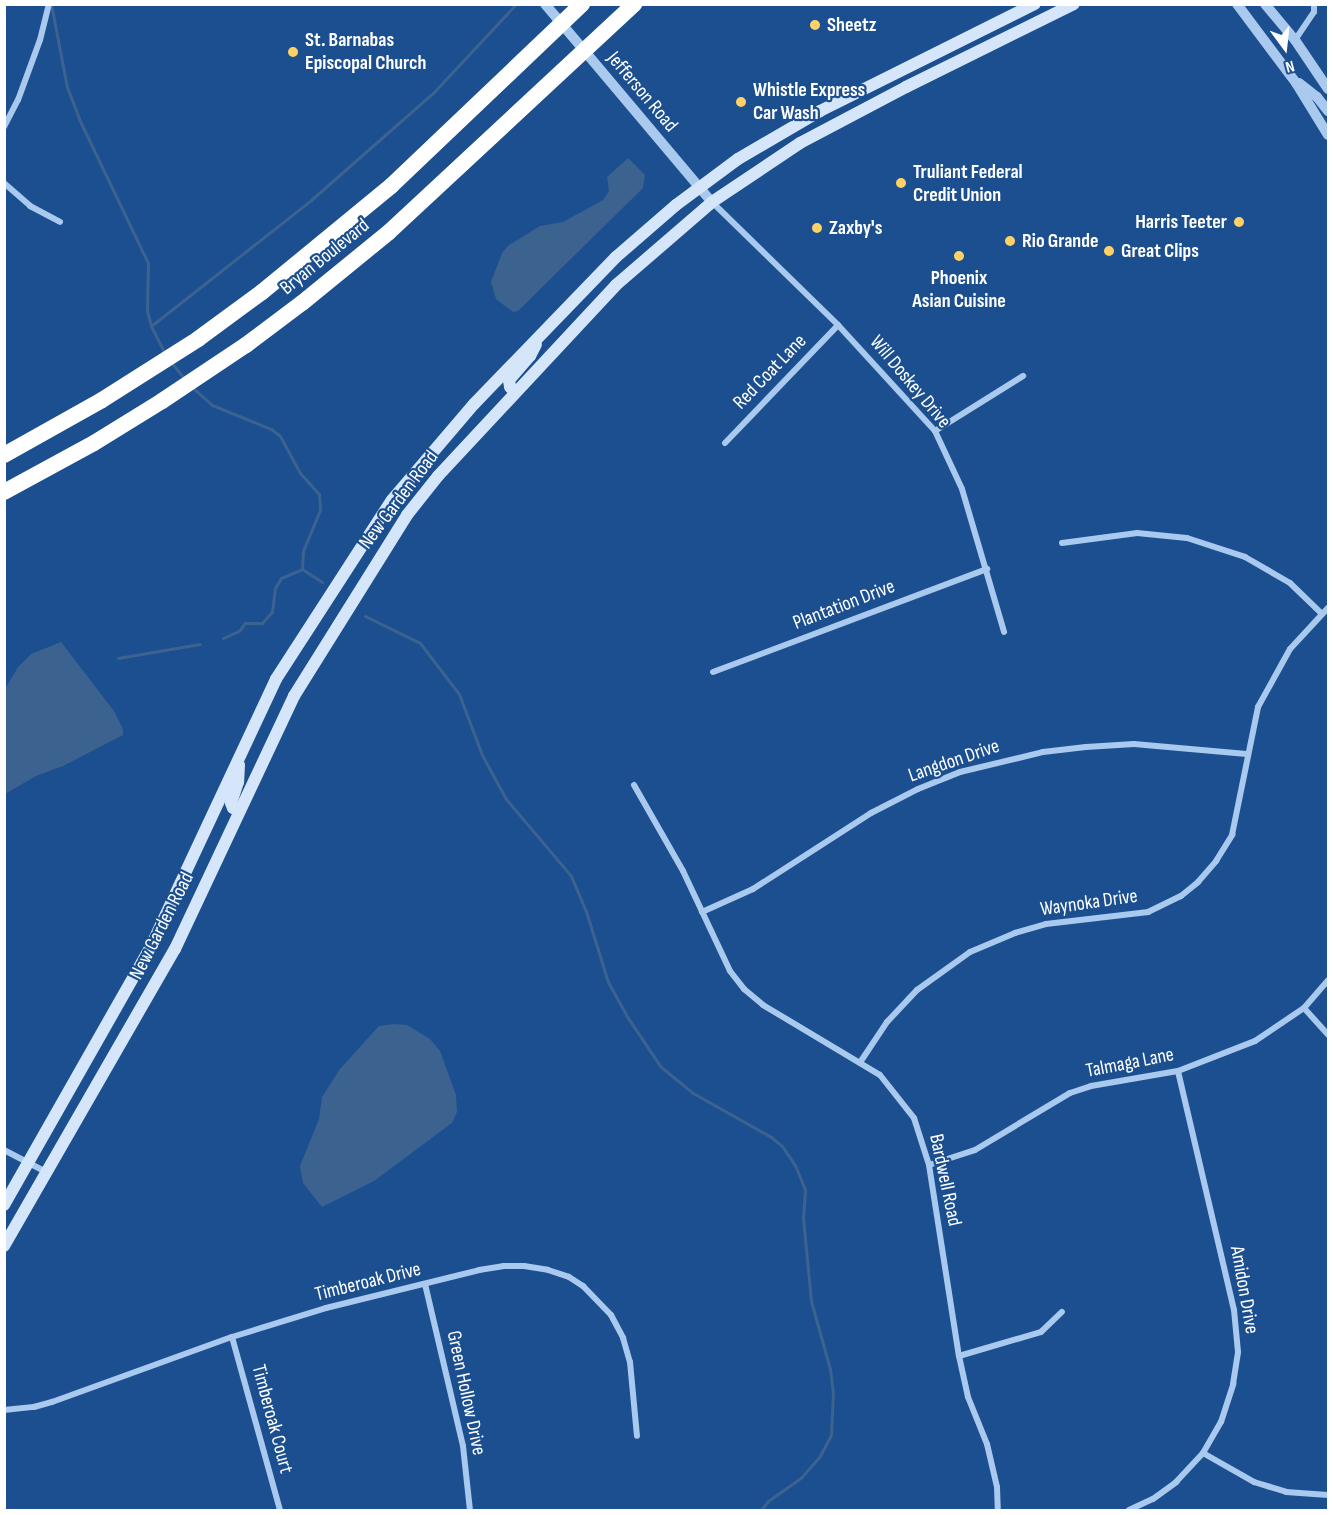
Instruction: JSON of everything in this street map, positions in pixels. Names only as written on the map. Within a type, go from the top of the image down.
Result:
[{"type":"highway","name":"Bryan Boulevard","points":[[4,492],[94,443],[246,345],[389,232],[634,4]]},
{"type":"highway","name":"Bryan Boulevard","points":[[4,455],[102,400],[198,339],[262,292],[391,186],[582,5]]},
{"type":"main road","name":"New Garden Road","points":[[4,1205],[151,946],[287,661],[392,500],[474,404],[616,257],[700,186],[738,159],[802,121],[1035,4]]},
{"type":"main road","name":"New Garden Road","points":[[4,1246],[175,949],[267,748],[294,696],[408,515],[438,476],[616,285],[712,202],[800,142],[1074,4]]},
{"type":"main road","points":[[515,391],[510,387],[509,380],[530,356],[543,330]]},
{"type":"main road","points":[[267,700],[279,706],[267,736],[267,748]]},
{"type":"main road","points":[[239,761],[238,782],[231,803],[239,811]]},
{"type":"main road","points":[[214,816],[220,816],[225,823],[216,848],[214,868]]},
{"type":"main road","points":[[63,1102],[81,1111]]},
{"type":"street","points":[[4,127],[36,50],[49,4]]},
{"type":"street","name":"Jefferson Road","points":[[545,4],[712,202]]},
{"type":"street","points":[[1238,4],[1290,75],[1329,135]]},
{"type":"street","points":[[1265,4],[1329,89]]},
{"type":"street","points":[[1294,40],[1314,12],[1314,4]]},
{"type":"street","points":[[1290,75],[1317,97],[1329,111]]},
{"type":"street","points":[[4,183],[30,206],[60,222]]},
{"type":"street","name":"Will Doskey Drive","points":[[712,202],[838,325],[935,431],[962,489],[1004,632]]},
{"type":"street","name":"Red Coat Lane","points":[[725,443],[838,325]]},
{"type":"street","points":[[935,431],[1023,376]]},
{"type":"street","points":[[1062,543],[1137,533],[1187,538],[1245,557],[1290,583],[1321,614]]},
{"type":"street","name":"Plantation Drive","points":[[713,672],[987,569]]},
{"type":"street","name":"Waynoka Drive","points":[[861,1061],[887,1022],[917,990],[970,952],[1015,933],[1046,924],[1128,916],[1155,909],[1181,896],[1216,861],[1232,835],[1258,707],[1270,681],[1290,649],[1329,608]]},
{"type":"street","name":"Langdon Drive","points":[[702,912],[753,889],[871,813],[918,789],[960,772],[1043,752],[1086,747],[1145,745],[1247,754]]},
{"type":"street","name":"Bardwell Road","points":[[634,785],[683,872],[730,971],[744,989],[763,1005],[861,1061],[893,1087],[914,1118],[929,1165],[959,1356],[968,1398],[987,1444],[997,1487],[998,1510]]},
{"type":"street","name":"Talmaga Lane","points":[[929,1165],[975,1150],[1070,1093],[1091,1086],[1178,1071],[1255,1041],[1304,1008],[1329,980]]},
{"type":"street","points":[[1304,1008],[1329,1035]]},
{"type":"street","name":"Amidon Drive","points":[[1129,1510],[1153,1499],[1176,1482],[1203,1453],[1221,1422],[1233,1384],[1238,1352],[1234,1310],[1178,1071]]},
{"type":"street","points":[[4,1150],[46,1172]]},
{"type":"street","name":"Timberoak Drive","points":[[4,1410],[34,1407],[52,1402],[232,1337],[326,1308],[502,1266],[524,1266],[548,1270],[569,1277],[583,1286],[611,1315],[623,1338],[630,1362],[637,1436]]},
{"type":"street","name":"Green Hollow Drive","points":[[424,1284],[464,1446],[470,1510]]},
{"type":"street","points":[[959,1356],[1041,1332],[1062,1312]]},
{"type":"street","name":"Timberoak Court","points":[[232,1337],[280,1510]]},
{"type":"street","points":[[1203,1453],[1254,1482],[1286,1492],[1329,1495]]},
{"type":"water","points":[[628,158],[645,175],[643,188],[518,311],[513,312],[496,299],[491,282],[502,253],[509,245],[540,226],[563,222],[603,200],[609,191],[607,177]]},
{"type":"water","points":[[61,642],[114,711],[123,729],[123,735],[63,766],[36,776],[5,794],[5,689],[18,667],[31,654]]},
{"type":"water","points":[[407,1025],[430,1039],[440,1051],[456,1095],[457,1112],[452,1123],[374,1181],[322,1207],[303,1183],[300,1166],[319,1119],[322,1097],[340,1069],[379,1026]]},
{"type":"waterway","points":[[51,4],[67,87],[79,119],[148,263],[147,311],[151,326],[164,352]]},
{"type":"waterway","points":[[151,326],[311,200],[433,93],[516,4]]},
{"type":"waterway","points":[[171,362],[184,378]]},
{"type":"waterway","points":[[193,388],[212,405],[271,429],[280,436],[300,473],[319,494],[320,510],[303,551],[302,569]]},
{"type":"waterway","points":[[302,569],[322,582]]},
{"type":"waterway","points":[[223,638],[239,631],[245,623],[262,623],[272,612],[275,588],[281,578],[302,569]]},
{"type":"waterway","points":[[365,616],[420,643],[459,694],[482,755],[506,799],[571,876],[586,911],[608,982],[626,1015],[661,1067],[693,1093],[771,1137],[782,1146],[795,1165],[805,1190],[803,1218],[811,1301],[830,1369],[833,1392],[831,1435],[820,1456],[802,1477],[768,1501],[761,1510]]},
{"type":"waterway","points":[[118,658],[200,644]]},
{"type":"place","name":"Sheetz","points":[[815,25]]},
{"type":"place","name":"St. Barnabas Episcopal Church","points":[[293,52]]},
{"type":"place","name":"Whistle Express Car Wash","points":[[741,102]]},
{"type":"place","name":"Truliant Federal Credit Union","points":[[901,183]]},
{"type":"place","name":"Harris Teeter","points":[[1239,222]]},
{"type":"place","name":"Zaxby's","points":[[817,228]]},
{"type":"place","name":"Rio Grande","points":[[1010,241]]},
{"type":"place","name":"Great Clips","points":[[1109,251]]},
{"type":"place","name":"Phoenix Asian Cuisine","points":[[959,256]]}]
